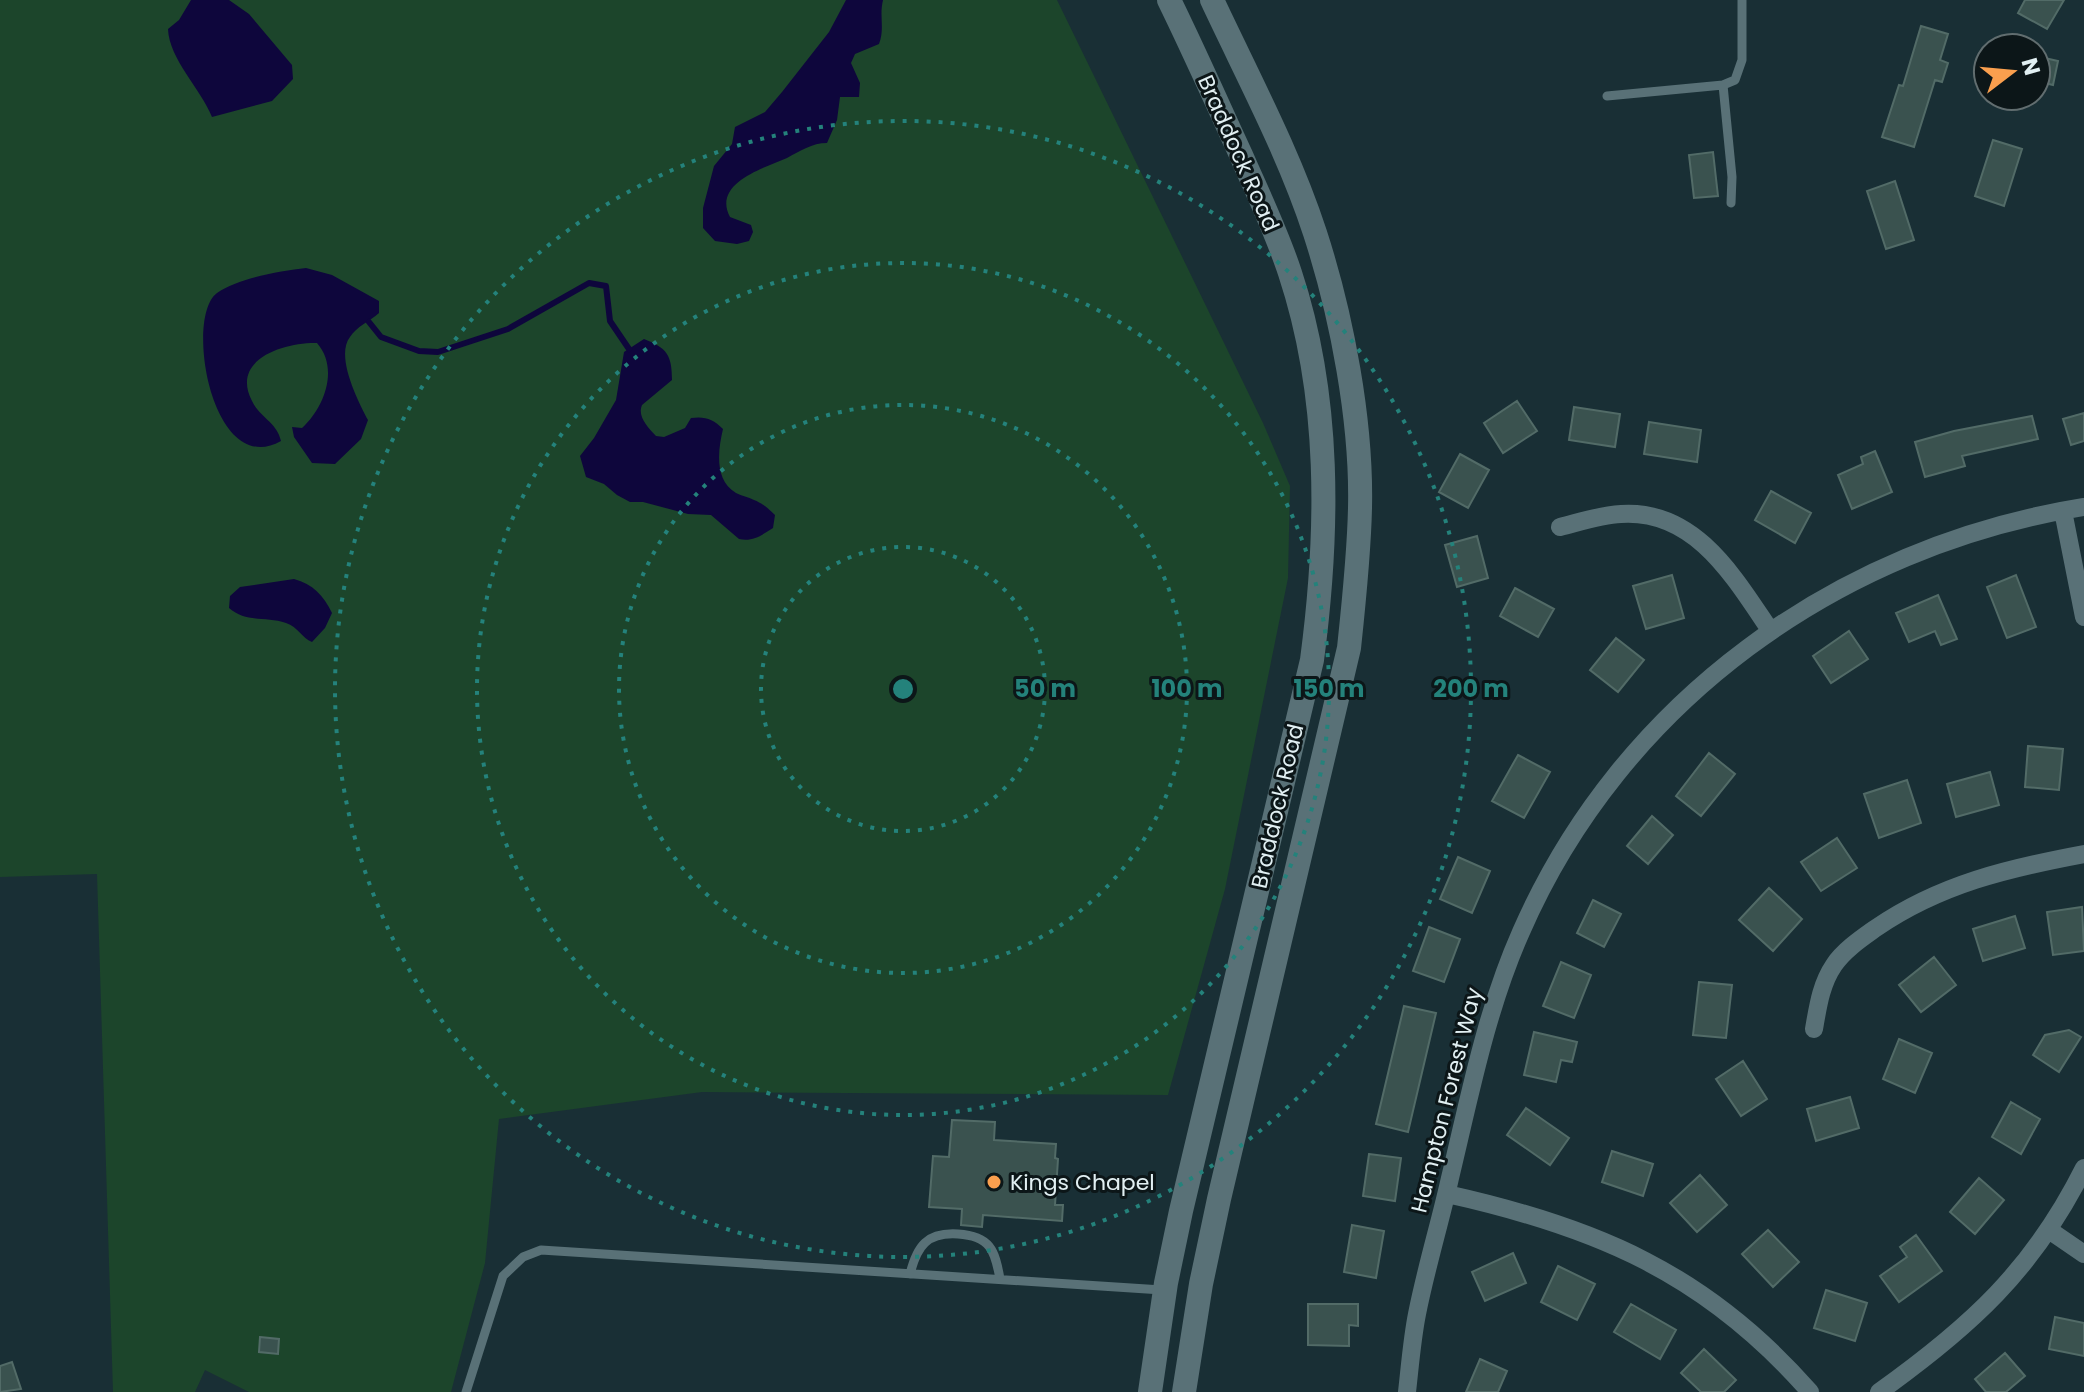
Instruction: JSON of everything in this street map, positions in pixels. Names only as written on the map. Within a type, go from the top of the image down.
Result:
[{"type":"main road","name":"Braddock Road","points":[[1150,1392],[1165,1290],[1181,1211],[1312,660],[1319,604],[1324,499],[1313,371],[1290,274],[1265,208],[1169,0]]},
{"type":"main road","name":"Braddock Road","points":[[1184,1392],[1201,1284],[1219,1199],[1349,648],[1360,505],[1347,361],[1315,232],[1294,177],[1212,0]]},
{"type":"street","name":"Hampton Forest Way","points":[[1407,1392],[1417,1313],[1494,1001],[1521,931],[1555,865],[1598,799],[1650,736],[1716,673],[1770,630],[1837,590],[1917,552],[1996,526],[2084,507]]},
{"type":"street","points":[[2063,511],[2084,617]]},
{"type":"street","points":[[1560,527],[1624,514],[1654,517],[1679,526],[1717,556],[1770,630]]},
{"type":"street","points":[[1814,1029],[1820,994],[1834,965],[1867,934],[1903,909],[1942,890],[1990,873],[2084,854]]},
{"type":"street","points":[[1879,1392],[1965,1327],[2018,1272],[2049,1230],[2084,1168]]},
{"type":"street","points":[[1447,1194],[1564,1224],[1615,1244],[1666,1271],[1715,1303],[1761,1341],[1810,1392]]},
{"type":"street","points":[[2049,1230],[2084,1254]]},
{"type":"lane","points":[[1607,96],[1723,85],[1735,80],[1742,60],[1742,0]]},
{"type":"lane","points":[[1723,85],[1732,177],[1731,203]]},
{"type":"lane","points":[[910,1274],[915,1256],[932,1237],[946,1233],[980,1237],[993,1253],[1000,1279]]},
{"type":"lane","points":[[466,1392],[503,1276],[523,1257],[541,1250],[1165,1290]]},
{"type":"green space","points":[[0,0],[1057,0],[1263,423],[1290,486],[1288,578],[1225,889],[1168,1095],[702,1092],[499,1119],[485,1263],[451,1392],[249,1392],[205,1370],[195,1392],[113,1392],[97,874],[0,877]]},
{"type":"shaded area","points":[[191,0],[229,0],[249,14],[292,65],[293,79],[272,101],[212,117],[179,63],[168,29],[179,20]]},
{"type":"shaded area","points":[[846,0],[883,0],[879,44],[855,54],[851,63],[860,83],[859,97],[840,97],[837,120],[827,143],[816,144],[754,172],[734,186],[726,205],[730,217],[751,225],[753,232],[749,241],[737,244],[715,241],[703,228],[703,208],[714,166],[732,144],[735,127],[765,112],[829,32]]},
{"type":"shaded area","points":[[306,268],[332,275],[379,301],[379,313],[353,333],[346,345],[345,355],[346,367],[368,420],[361,439],[335,464],[312,463],[294,437],[292,427],[302,428],[323,398],[327,364],[317,343],[277,350],[254,364],[248,374],[247,386],[252,401],[276,429],[281,441],[257,447],[237,438],[222,418],[211,391],[205,361],[203,332],[207,308],[217,293],[248,279]]},
{"type":"shaded area","points":[[644,339],[663,349],[672,371],[672,380],[642,405],[642,418],[647,426],[656,436],[664,437],[685,428],[691,418],[705,418],[723,429],[719,464],[724,480],[736,493],[760,503],[773,513],[773,528],[753,539],[739,539],[711,515],[688,514],[643,502],[630,502],[604,484],[586,477],[580,456],[616,400],[624,352]]},
{"type":"shaded area","points":[[294,579],[317,591],[332,613],[325,628],[312,642],[286,623],[242,616],[229,608],[230,596],[240,587]]},
{"type":"building","points":[[2025,0],[2064,0],[2047,29],[2018,13]]},
{"type":"building","points":[[1921,26],[1948,34],[1940,60],[1948,63],[1942,82],[1935,80],[1914,147],[1882,137],[1899,85],[1903,86]]},
{"type":"building","points":[[2052,60],[2058,61],[2052,85]]},
{"type":"building","points":[[1993,140],[2022,149],[2004,206],[1975,196]]},
{"type":"building","points":[[1713,152],[1718,196],[1694,198],[1689,155]]},
{"type":"building","points":[[1895,181],[1914,240],[1886,249],[1867,191]]},
{"type":"building","points":[[1517,401],[1537,431],[1503,453],[1484,423]]},
{"type":"building","points":[[1574,407],[1620,414],[1615,447],[1569,440]]},
{"type":"building","points":[[2084,413],[2084,441],[2071,445],[2063,419]]},
{"type":"building","points":[[2032,416],[2038,439],[1962,456],[1965,466],[1925,477],[1915,442]]},
{"type":"building","points":[[1649,422],[1701,430],[1697,462],[1644,454]]},
{"type":"building","points":[[1875,451],[1892,492],[1852,509],[1838,475],[1863,464],[1861,457]]},
{"type":"building","points":[[1460,454],[1489,470],[1468,508],[1439,492]]},
{"type":"building","points":[[1771,491],[1811,513],[1795,543],[1755,520]]},
{"type":"building","points":[[1477,536],[1488,578],[1457,587],[1445,545]]},
{"type":"building","points":[[1672,575],[1684,618],[1646,629],[1633,586]]},
{"type":"building","points":[[2016,575],[2036,627],[2007,638],[1987,587]]},
{"type":"building","points":[[1515,588],[1554,609],[1538,637],[1500,616]]},
{"type":"building","points":[[1938,595],[1957,639],[1941,645],[1935,631],[1909,642],[1896,613]]},
{"type":"building","points":[[1849,631],[1868,659],[1831,683],[1813,656]]},
{"type":"building","points":[[1616,638],[1644,660],[1618,692],[1590,670]]},
{"type":"building","points":[[2028,746],[2063,749],[2059,790],[2025,787]]},
{"type":"building","points":[[1709,753],[1735,774],[1701,816],[1676,796]]},
{"type":"building","points":[[1518,755],[1550,772],[1524,818],[1492,801]]},
{"type":"building","points":[[1990,772],[1999,805],[1956,817],[1947,784]]},
{"type":"building","points":[[1907,780],[1921,823],[1879,838],[1864,794]]},
{"type":"building","points":[[1652,816],[1673,835],[1648,864],[1627,846]]},
{"type":"building","points":[[1837,838],[1857,868],[1821,891],[1801,862]]},
{"type":"building","points":[[1458,857],[1490,871],[1472,913],[1440,899]]},
{"type":"building","points":[[1769,888],[1802,919],[1773,951],[1739,920]]},
{"type":"building","points":[[1593,900],[1621,914],[1604,947],[1577,933]]},
{"type":"building","points":[[2082,907],[2084,951],[2053,955],[2047,912]]},
{"type":"building","points":[[2015,916],[2025,948],[1983,961],[1973,929]]},
{"type":"building","points":[[1429,927],[1460,939],[1444,982],[1413,971]]},
{"type":"building","points":[[1934,957],[1956,985],[1921,1012],[1899,985]]},
{"type":"building","points":[[1561,962],[1591,975],[1574,1018],[1543,1006]]},
{"type":"building","points":[[1699,982],[1732,985],[1726,1038],[1693,1035]]},
{"type":"building","points":[[1404,1006],[1436,1013],[1408,1132],[1376,1124]]},
{"type":"building","points":[[2069,1030],[2081,1037],[2059,1072],[2033,1055],[2045,1035]]},
{"type":"building","points":[[1534,1032],[1577,1042],[1572,1062],[1561,1060],[1556,1082],[1524,1075]]},
{"type":"building","points":[[1899,1039],[1932,1053],[1915,1093],[1883,1079]]},
{"type":"building","points":[[1743,1061],[1767,1099],[1741,1116],[1716,1079]]},
{"type":"building","points":[[1850,1097],[1859,1128],[1816,1141],[1807,1109]]},
{"type":"building","points":[[2011,1102],[2040,1119],[2021,1154],[1992,1137]]},
{"type":"building","points":[[1526,1108],[1569,1138],[1550,1165],[1507,1135]]},
{"type":"building","name":"Kings Chapel","points":[[952,1120],[995,1122],[994,1140],[1056,1144],[1055,1205],[1063,1205],[1062,1221],[983,1215],[982,1227],[961,1225],[962,1209],[929,1207],[933,1156],[949,1157]]},
{"type":"building","points":[[1612,1151],[1653,1164],[1643,1196],[1602,1182]]},
{"type":"building","points":[[1369,1154],[1401,1158],[1395,1201],[1363,1196]]},
{"type":"building","points":[[1700,1175],[1727,1205],[1697,1232],[1670,1203]]},
{"type":"building","points":[[1979,1178],[2004,1200],[1975,1234],[1950,1212]]},
{"type":"building","points":[[1352,1225],[1384,1231],[1376,1278],[1344,1272]]},
{"type":"building","points":[[1768,1230],[1799,1262],[1773,1287],[1742,1254]]},
{"type":"building","points":[[1916,1235],[1942,1271],[1899,1302],[1880,1276],[1907,1257],[1900,1247]]},
{"type":"building","points":[[1513,1253],[1526,1283],[1485,1301],[1472,1272]]},
{"type":"building","points":[[1558,1266],[1595,1284],[1577,1320],[1541,1302]]},
{"type":"building","points":[[1826,1290],[1867,1303],[1855,1341],[1814,1328]]},
{"type":"building","points":[[1308,1304],[1358,1304],[1358,1326],[1349,1325],[1349,1346],[1308,1345]]},
{"type":"building","points":[[1631,1304],[1676,1330],[1660,1359],[1614,1332]]},
{"type":"building","points":[[2055,1317],[2084,1323],[2084,1356],[2049,1349]]},
{"type":"building","points":[[260,1337],[279,1339],[278,1354],[259,1352]]},
{"type":"building","points":[[1704,1349],[1736,1380],[1724,1392],[1701,1392],[1681,1373]]},
{"type":"building","points":[[2005,1353],[2025,1376],[2006,1392],[1986,1392],[1975,1379]]},
{"type":"building","points":[[1480,1359],[1507,1371],[1498,1392],[1466,1392]]},
{"type":"building","points":[[12,1362],[21,1389],[0,1392],[0,1366]]},
{"type":"waterway","points":[[369,322],[381,337],[419,351],[438,352],[508,329],[589,283],[606,286],[610,321],[629,349]]},
{"type":"place","name":"Kings Chapel","points":[[994,1182]]}]
